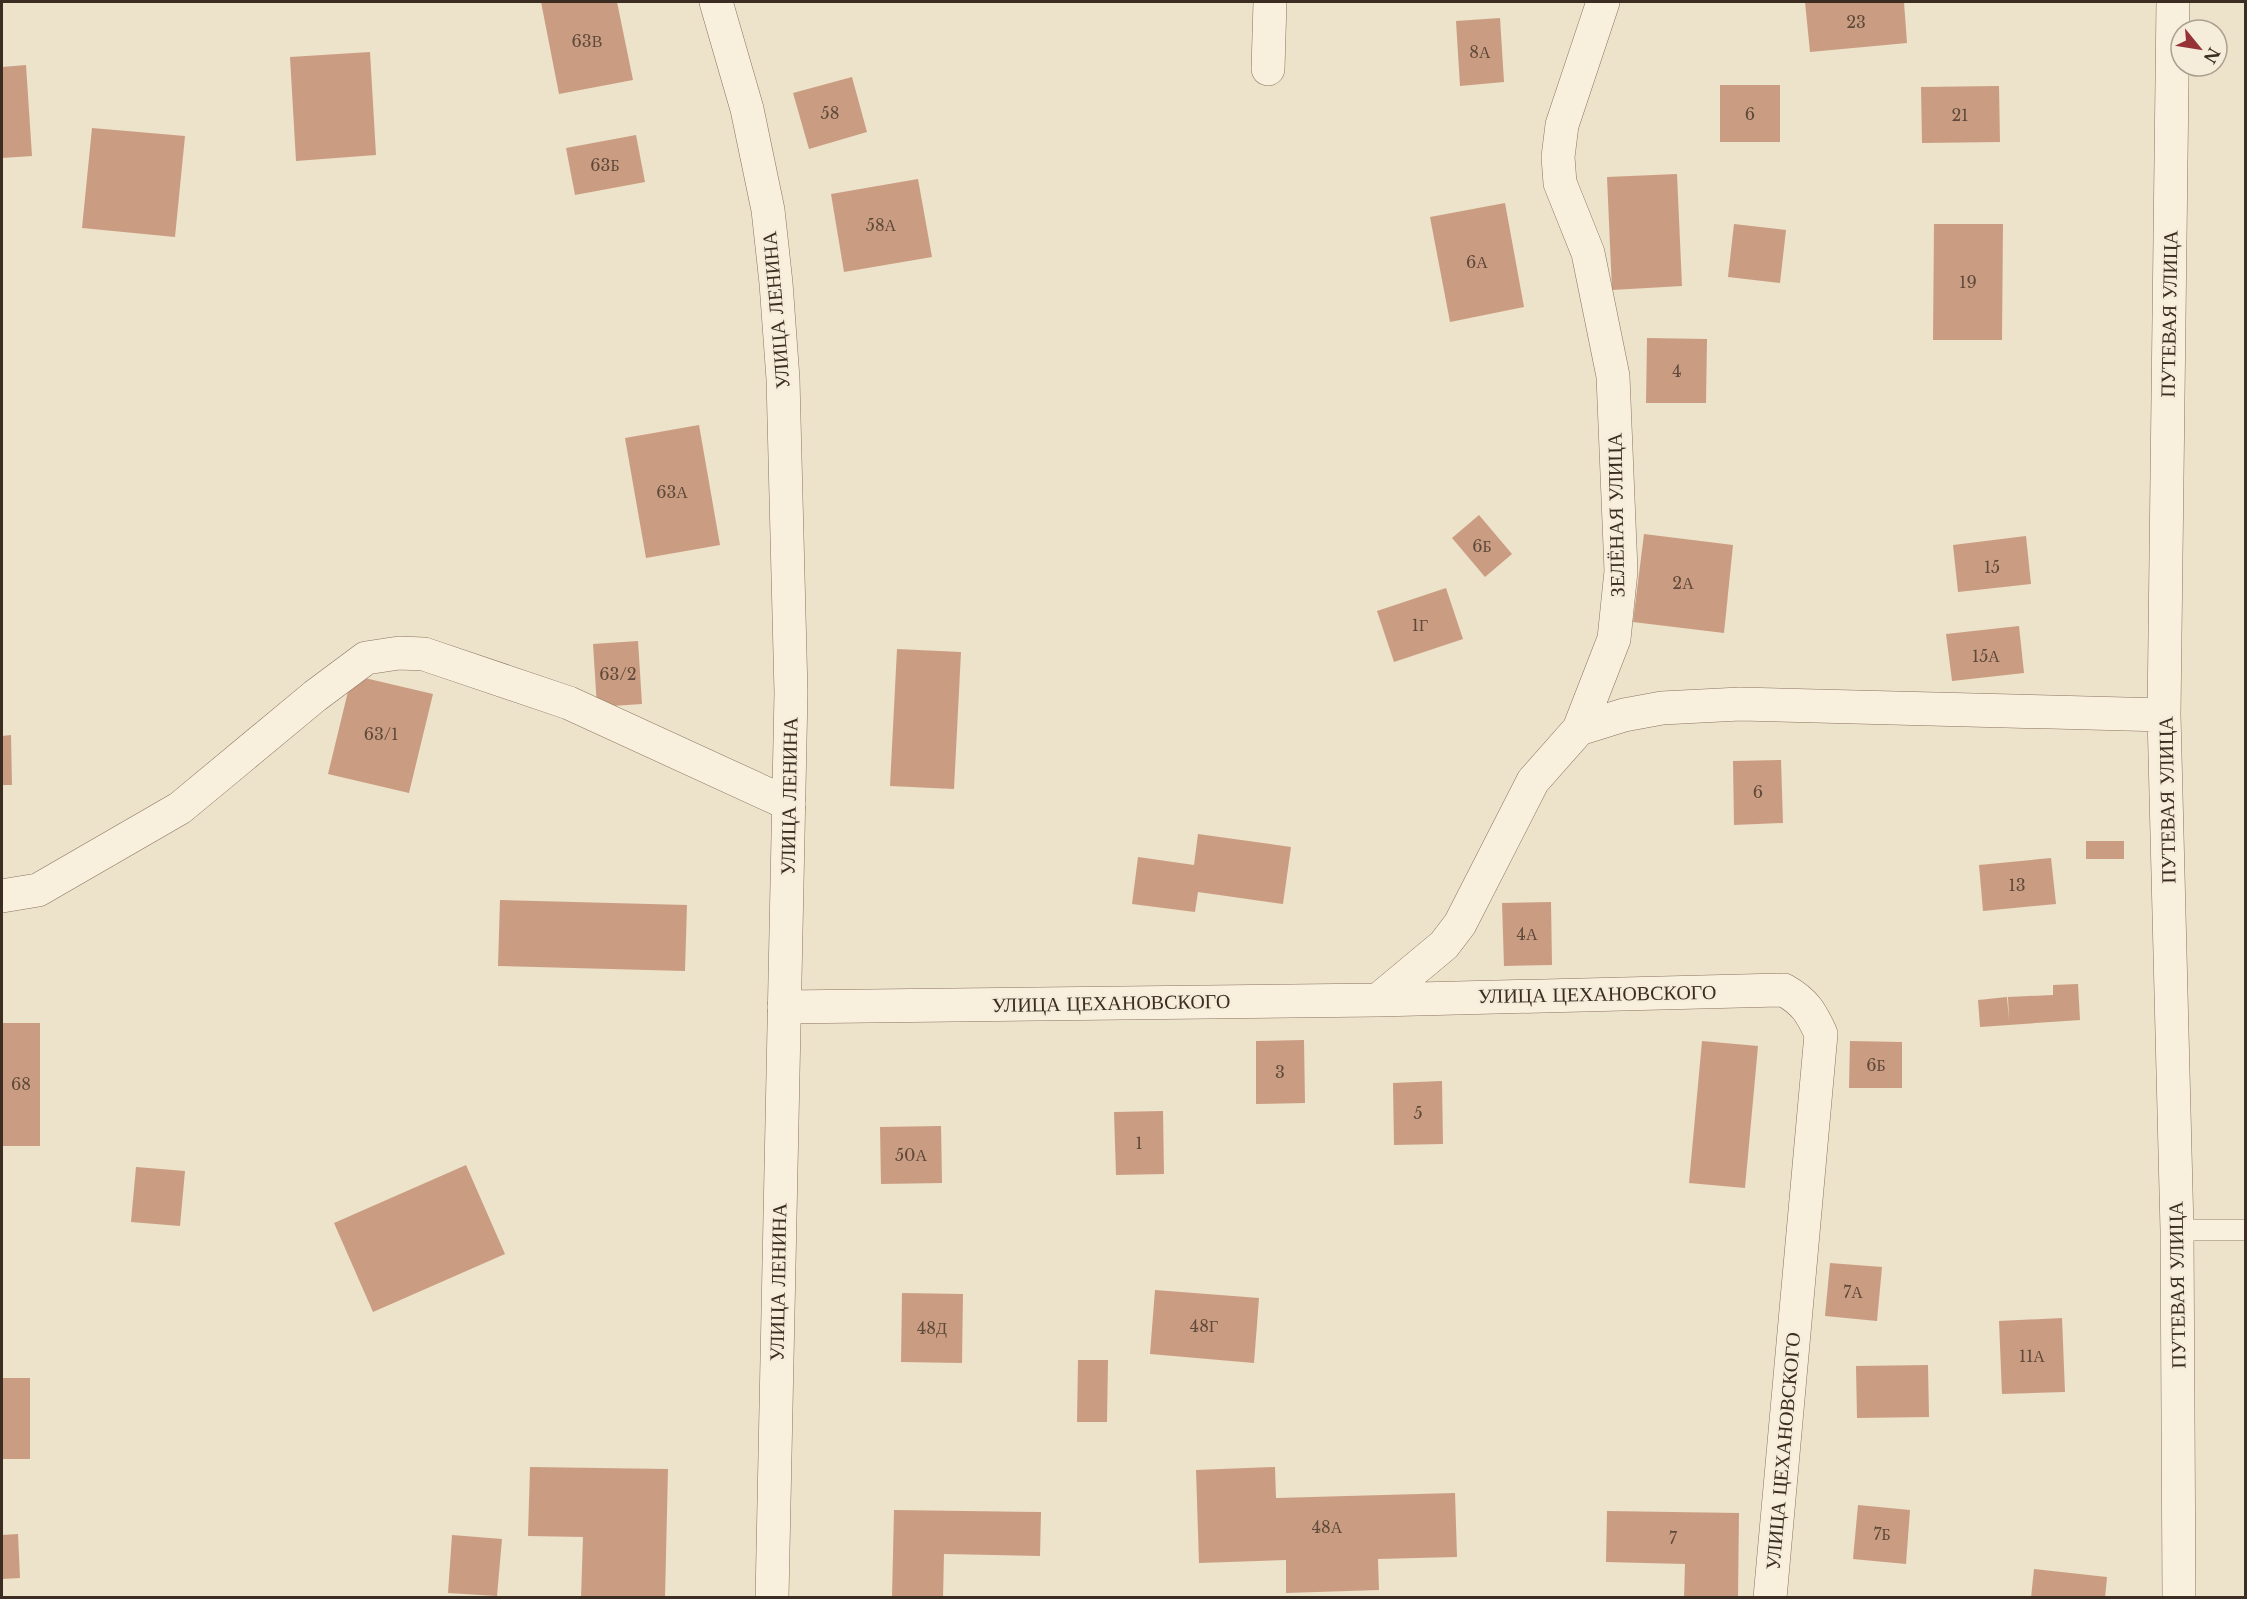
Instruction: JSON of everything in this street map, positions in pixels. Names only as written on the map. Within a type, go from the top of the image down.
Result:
[{"type":"street","name":"УЛИЦА ЛЕНИНА","points":[[716,2],[747,109],[768,210],[783,379],[791,693],[772,1598]]},
{"type":"street","points":[[1268,69],[1270,2]]},
{"type":"street","name":"ЗЕЛЁНАЯ УЛИЦА","points":[[1378,1000],[1428,960],[1444,945],[1460,924],[1533,781],[1579,729],[1614,639],[1621,571],[1613,376],[1588,253],[1560,183],[1558,157],[1563,125],[1603,2]]},
{"type":"street","name":"ПУТЕВАЯ УЛИЦА","points":[[2173,2],[2164,715],[2177,1230],[2179,1598]]},
{"type":"street","points":[[2,896],[38,890],[180,808],[315,696],[366,658],[399,653],[424,654],[569,704],[789,804]]},
{"type":"street","points":[[1579,729],[1624,715],[1662,708],[1752,703],[2164,715]]},
{"type":"street","name":"УЛИЦА ЦЕХАНОВСКОГО","points":[[784,1007],[1378,1000],[1784,990],[1799,999],[1810,1011],[1821,1034],[1770,1598]]},
{"type":"lane","points":[[2177,1230],[2246,1230]]},
{"type":"building","points":[[541,2],[617,2],[633,80],[559,94]]},
{"type":"building","points":[[1805,2],[1904,2],[1907,43],[1810,52]]},
{"type":"building","points":[[1500,18],[1504,82],[1460,86],[1456,21]]},
{"type":"building","points":[[370,52],[376,155],[296,161],[290,57]]},
{"type":"building","points":[[26,65],[32,156],[2,158],[2,67]]},
{"type":"building","points":[[852,77],[867,132],[809,149],[793,93]]},
{"type":"building","points":[[1720,85],[1780,85],[1780,142],[1720,142]]},
{"type":"building","points":[[1999,86],[2000,142],[1922,143],[1921,87]]},
{"type":"building","points":[[92,128],[185,136],[175,237],[82,228]]},
{"type":"building","points":[[636,135],[645,182],[575,195],[566,148]]},
{"type":"building","points":[[1677,174],[1682,286],[1612,290],[1607,177]]},
{"type":"building","points":[[918,179],[932,257],[844,272],[831,194]]},
{"type":"building","points":[[1505,203],[1524,307],[1450,322],[1430,217]]},
{"type":"building","points":[[1734,224],[1786,230],[1780,283],[1728,277]]},
{"type":"building","points":[[1934,224],[2003,224],[2002,340],[1933,340]]},
{"type":"building","points":[[1647,338],[1707,339],[1706,403],[1646,403]]},
{"type":"building","points":[[699,425],[720,545],[646,558],[625,438]]},
{"type":"building","points":[[1479,515],[1512,554],[1485,577],[1452,538]]},
{"type":"building","points":[[1644,534],[1733,545],[1724,633],[1633,622]]},
{"type":"building","points":[[2026,536],[2031,584],[1958,592],[1953,545]]},
{"type":"building","points":[[1446,588],[1463,639],[1394,662],[1377,611]]},
{"type":"building","points":[[2019,626],[2024,673],[1952,681],[1946,634]]},
{"type":"building","points":[[638,641],[642,704],[597,707],[593,644]]},
{"type":"building","points":[[897,649],[961,652],[954,789],[890,786]]},
{"type":"building","points":[[352,675],[433,694],[409,793],[328,774]]},
{"type":"building","points":[[11,735],[12,785],[2,785],[2,736]]},
{"type":"building","points":[[1781,760],[1783,823],[1734,825],[1733,761]]},
{"type":"building","points":[[1198,834],[1291,847],[1283,904],[1198,892],[1195,912],[1132,904],[1138,857],[1194,865]]},
{"type":"building","points":[[2086,841],[2124,841],[2124,859],[2086,859]]},
{"type":"building","points":[[2051,858],[2056,904],[1983,911],[1979,865]]},
{"type":"building","points":[[500,900],[687,905],[685,971],[498,966]]},
{"type":"building","points":[[1551,902],[1552,965],[1504,966],[1502,903]]},
{"type":"building","points":[[2078,984],[2080,1020],[1980,1027],[1978,1000],[2007,997],[2009,1020],[2008,997],[2053,995],[2053,985]]},
{"type":"building","points":[[2,1023],[40,1023],[40,1146],[2,1146]]},
{"type":"building","points":[[1304,1040],[1305,1103],[1256,1104],[1256,1041]]},
{"type":"building","points":[[1702,1041],[1758,1046],[1745,1188],[1689,1183]]},
{"type":"building","points":[[1850,1041],[1902,1042],[1902,1088],[1849,1088]]},
{"type":"building","points":[[1442,1081],[1443,1144],[1394,1145],[1393,1083]]},
{"type":"building","points":[[1163,1111],[1164,1174],[1116,1175],[1114,1112]]},
{"type":"building","points":[[941,1126],[942,1183],[881,1184],[880,1127]]},
{"type":"building","points":[[466,1165],[505,1254],[373,1312],[334,1223]]},
{"type":"building","points":[[136,1167],[185,1171],[180,1226],[131,1222]]},
{"type":"building","points":[[1830,1263],[1882,1267],[1877,1321],[1825,1316]]},
{"type":"building","points":[[1155,1290],[1259,1298],[1254,1363],[1150,1354]]},
{"type":"building","points":[[902,1293],[963,1294],[962,1363],[901,1362]]},
{"type":"building","points":[[2062,1318],[2065,1392],[2002,1394],[1999,1321]]},
{"type":"building","points":[[1078,1360],[1108,1360],[1107,1422],[1077,1422]]},
{"type":"building","points":[[1928,1365],[1929,1417],[1857,1418],[1856,1366]]},
{"type":"building","points":[[2,1378],[30,1378],[30,1459],[2,1459]]},
{"type":"building","points":[[530,1467],[668,1469],[665,1598],[581,1598],[583,1537],[528,1536]]},
{"type":"building","points":[[1275,1467],[1276,1498],[1455,1493],[1457,1557],[1378,1559],[1379,1590],[1286,1593],[1286,1560],[1199,1563],[1196,1470]]},
{"type":"building","points":[[1858,1505],[1910,1510],[1906,1564],[1853,1559]]},
{"type":"building","points":[[894,1510],[1041,1512],[1040,1556],[944,1554],[943,1598],[892,1598]]},
{"type":"building","points":[[1607,1511],[1739,1513],[1738,1598],[1684,1598],[1685,1564],[1606,1562]]},
{"type":"building","points":[[18,1534],[20,1578],[2,1579],[2,1535]]},
{"type":"building","points":[[452,1535],[502,1539],[497,1596],[448,1593]]},
{"type":"building","points":[[2034,1569],[2107,1577],[2105,1598],[2031,1598]]}]
